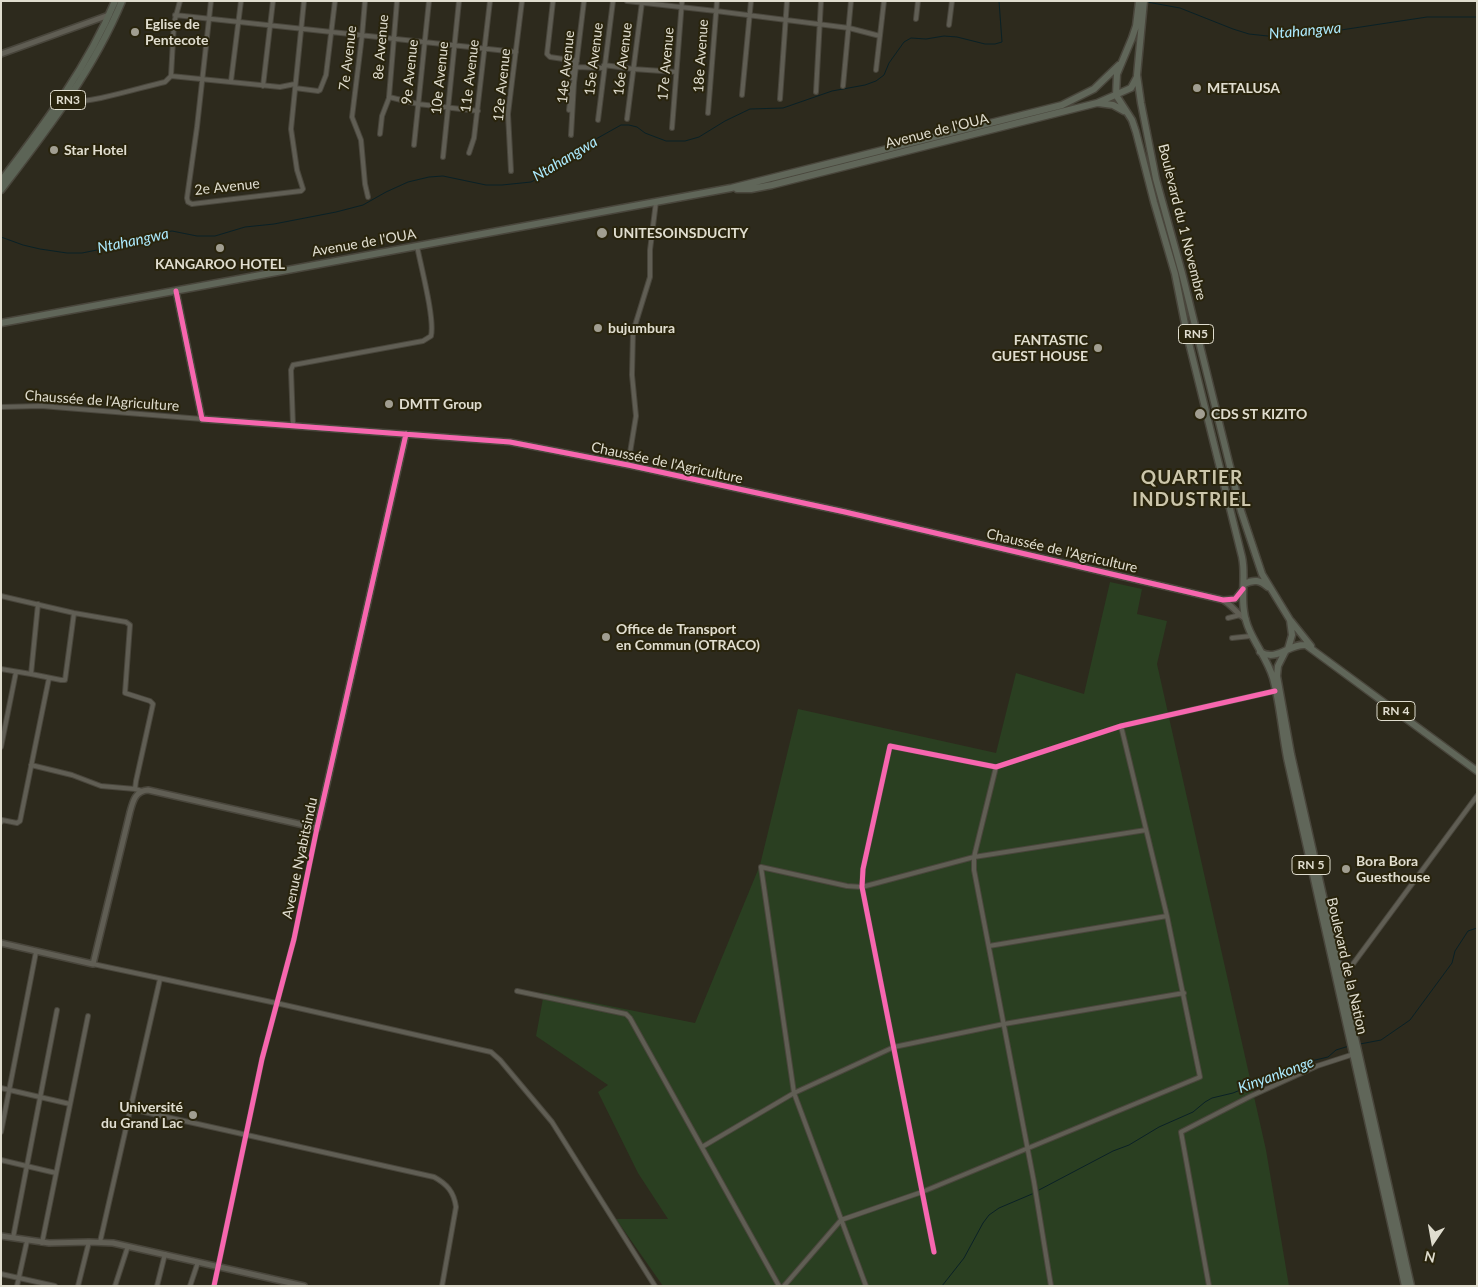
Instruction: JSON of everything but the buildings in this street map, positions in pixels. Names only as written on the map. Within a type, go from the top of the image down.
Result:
[{"type":"highway","name":"RN3","points":[[1,180],[64,101],[115,1]]},
{"type":"highway","name":"RN3","points":[[1,190],[64,101],[106,37],[122,1]]},
{"type":"main road","name":"Boulevard du 1 Novembre","points":[[1139,1],[1137,75],[1161,200],[1182,273],[1241,511],[1262,574],[1290,620]]},
{"type":"main road","name":"Boulevard du 1 Novembre","points":[[1144,1],[1132,38],[1117,74],[1116,95],[1132,120],[1136,132],[1175,274],[1188,339],[1242,557],[1244,586],[1243,617],[1259,651]]},
{"type":"main road","points":[[1123,60],[1132,61],[1137,67]]},
{"type":"main road","name":"Avenue de l'OUA","points":[[1,323],[731,188],[751,189],[771,182],[1062,105],[1094,89],[1110,76],[1123,60]]},
{"type":"main road","name":"Avenue de l'OUA","points":[[771,182],[1097,103],[1131,88],[1137,75]]},
{"type":"main road","points":[[1097,103],[1113,105],[1127,113]]},
{"type":"main road","points":[[1154,202],[1161,200]]},
{"type":"main road","points":[[1209,426],[1219,423]]},
{"type":"main road","points":[[1244,586],[1249,581],[1259,581],[1270,588]]},
{"type":"main road","points":[[1259,651],[1272,656],[1286,650],[1292,635],[1290,620]]},
{"type":"main road","name":"RN 4","points":[[1290,620],[1315,652]]},
{"type":"main road","name":"RN 4","points":[[1286,650],[1306,645],[1477,771]]},
{"type":"main road","name":"Boulevard de la Nation","points":[[1276,688],[1278,666],[1286,650]]},
{"type":"main road","name":"Boulevard de la Nation","points":[[1259,651],[1271,673],[1276,688],[1405,1286]]},
{"type":"main road","name":"Boulevard de la Nation","points":[[1355,1051],[1410,1286]]},
{"type":"street","points":[[64,101],[96,98],[166,82],[171,76],[175,15],[180,1]]},
{"type":"street","name":"2e Avenue","points":[[211,1],[188,202],[192,204],[301,191],[303,187],[297,170],[291,129],[295,86]]},
{"type":"street","points":[[231,81],[241,1]]},
{"type":"street","points":[[263,86],[273,1]]},
{"type":"street","points":[[295,86],[304,1]]},
{"type":"street","points":[[171,76],[231,81],[263,86],[295,86],[318,91],[326,75],[335,1]]},
{"type":"street","name":"7e Avenue","points":[[365,1],[352,117],[362,140],[364,177],[368,197]]},
{"type":"street","name":"8e Avenue","points":[[380,134],[382,116],[389,97],[397,1]]},
{"type":"street","name":"9e Avenue","points":[[414,145],[429,1]]},
{"type":"street","name":"10e Avenue","points":[[443,157],[459,1]]},
{"type":"street","name":"11e Avenue","points":[[469,153],[474,138],[478,111],[490,1]]},
{"type":"street","name":"12e Avenue","points":[[511,171],[508,114],[522,1]]},
{"type":"street","points":[[553,1],[546,52],[550,57],[575,61],[569,110]]},
{"type":"street","name":"14e Avenue","points":[[571,135],[575,61],[584,1]]},
{"type":"street","name":"15e Avenue","points":[[598,120],[613,1]]},
{"type":"street","points":[[627,1],[849,28],[880,36]]},
{"type":"street","name":"17e Avenue","points":[[672,128],[682,1]]},
{"type":"street","name":"18e Avenue","points":[[708,113],[717,1]]},
{"type":"street","points":[[742,95],[751,1]]},
{"type":"street","points":[[780,98],[787,1]]},
{"type":"street","points":[[816,92],[821,1]]},
{"type":"street","points":[[843,86],[851,1]]},
{"type":"street","points":[[876,70],[884,1]]},
{"type":"street","points":[[916,19],[918,1]]},
{"type":"street","points":[[949,25],[952,1]]},
{"type":"street","name":"16e Avenue","points":[[627,119],[642,2]]},
{"type":"street","points":[[1,54],[118,11]]},
{"type":"street","points":[[175,15],[516,52]]},
{"type":"street","points":[[576,67],[604,66],[676,72]]},
{"type":"street","points":[[389,97],[418,104],[478,111]]},
{"type":"street","points":[[628,465],[636,416],[632,375],[633,332],[650,277],[650,244],[656,202]]},
{"type":"street","points":[[293,425],[291,370],[293,366],[423,341],[431,336],[430,315],[417,246]]},
{"type":"street","name":"Chaussée de l'Agriculture","points":[[176,291],[202,419]]},
{"type":"street","name":"Chaussée de l'Agriculture","points":[[1,407],[41,406],[510,442],[628,465],[845,512],[1223,600],[1243,617]]},
{"type":"street","name":"Avenue Nyabitsindu","points":[[214,1286],[246,1134],[276,1003],[294,939],[317,828],[406,434]]},
{"type":"street","points":[[1223,600],[1235,599],[1244,586]]},
{"type":"street","points":[[1,596],[74,613],[126,622],[130,626],[125,693],[150,701],[153,704],[135,790]]},
{"type":"street","points":[[31,674],[38,604]]},
{"type":"street","points":[[1,669],[63,680],[66,678],[74,613]]},
{"type":"street","points":[[1228,618],[1243,617]]},
{"type":"street","points":[[1232,638],[1251,636]]},
{"type":"street","points":[[1,748],[16,672]]},
{"type":"street","points":[[1,821],[17,823],[20,821],[49,678]]},
{"type":"street","points":[[934,1252],[862,887],[862,869],[890,746],[996,767],[1121,726],[1276,688]]},
{"type":"street","points":[[784,1286],[841,1220],[922,1192],[1199,1078],[1200,1074],[1184,993],[1167,916],[1121,726]]},
{"type":"street","points":[[31,765],[72,775],[101,786],[142,791],[148,790],[317,828]]},
{"type":"street","points":[[996,767],[974,857],[974,870],[1028,1148],[1051,1286]]},
{"type":"street","points":[[94,964],[130,812],[135,797],[142,791]]},
{"type":"street","points":[[1338,974],[1350,968],[1477,796]]},
{"type":"street","points":[[866,1286],[794,1093],[761,867],[847,886],[862,887],[974,857],[1146,830]]},
{"type":"street","points":[[989,946],[1167,916]]},
{"type":"street","points":[[1,943],[491,1052],[500,1060],[552,1122],[655,1286]]},
{"type":"street","points":[[1,1132],[36,952]]},
{"type":"street","points":[[100,1242],[160,979]]},
{"type":"street","points":[[517,991],[628,1016],[780,1286]]},
{"type":"street","points":[[702,1147],[794,1093],[894,1047],[1004,1024],[1184,993]]},
{"type":"street","points":[[13,1238],[57,1010]]},
{"type":"street","points":[[42,1243],[88,1016]]},
{"type":"street","points":[[1209,1286],[1181,1132],[1251,1096],[1355,1051]]},
{"type":"street","points":[[1,1088],[70,1104]]},
{"type":"street","points":[[131,1109],[434,1177],[446,1184],[455,1198],[456,1214],[442,1286]]},
{"type":"street","points":[[1,1160],[56,1173]]},
{"type":"street","points":[[1,1236],[42,1243],[100,1242],[128,1246],[304,1286]]},
{"type":"street","points":[[17,1286],[27,1241]]},
{"type":"street","points":[[78,1286],[89,1242]]},
{"type":"street","points":[[115,1286],[128,1246]]},
{"type":"street","points":[[157,1286],[165,1254]]},
{"type":"street","points":[[190,1286],[198,1262]]},
{"type":"street","points":[[1,1274],[55,1286]]},
{"type":"street","points":[[269,1286],[270,1278]]},
{"type":"green space","points":[[1110,582],[1142,589],[1137,614],[1167,621],[1157,664],[1266,1150],[1289,1286],[663,1286],[616,1219],[668,1219],[638,1173],[598,1092],[608,1085],[536,1036],[544,993],[695,1023],[760,865],[798,709],[996,753],[1016,673],[1084,694]]},
{"type":"waterway","name":"Ntahangwa","points":[[1,237],[40,249],[82,253],[153,234],[172,231],[197,236],[215,236],[245,227],[274,224],[336,212],[363,205],[408,182],[429,177],[443,176],[486,185],[531,182],[543,176],[596,139],[621,125],[637,127],[645,133],[666,141],[685,141],[699,137],[725,121],[750,109],[783,108],[832,91],[876,81],[884,75],[889,63],[904,42],[911,38],[926,39],[944,36],[957,37],[985,44],[1002,42],[999,1]]},
{"type":"waterway","name":"Ntahangwa","points":[[1147,2],[1180,8],[1249,34],[1277,37],[1321,33],[1427,17],[1477,17]]},
{"type":"waterway","name":"Kinyankonge","points":[[1360,1044],[1381,1040],[1410,1020],[1452,963],[1455,951],[1468,931],[1477,928]]},
{"type":"waterway","name":"Kinyankonge","points":[[1039,1190],[1113,1151],[1129,1145],[1159,1127],[1193,1112],[1212,1098],[1233,1093],[1311,1061],[1328,1057],[1336,1050],[1349,1046]]},
{"type":"waterway","name":"Kinyankonge","points":[[942,1286],[964,1258],[989,1215],[999,1208],[1032,1194]]},
{"type":"cycle path","points":[[176,291],[202,419],[510,442],[628,465],[845,512],[1223,600],[1235,599],[1243,589]]},
{"type":"cycle path","points":[[214,1286],[262,1059],[294,939],[317,828],[406,434]]},
{"type":"cycle path","points":[[934,1252],[862,887],[863,869],[890,746],[996,767],[1121,726],[1275,691]]},
{"type":"place","name":"Eglise de Pentecote","points":[[135,32]]},
{"type":"place","name":"METALUSA","points":[[1197,88]]},
{"type":"place","name":"Star Hotel","points":[[54,150]]},
{"type":"place","name":"UNITESOINSDUCITY","points":[[602,233]]},
{"type":"place","name":"KANGAROO HOTEL","points":[[220,248]]},
{"type":"place","name":"bujumbura","points":[[598,328]]},
{"type":"place","name":"FANTASTIC GUEST HOUSE","points":[[1098,348]]},
{"type":"place","name":"DMTT Group","points":[[389,404]]},
{"type":"place","name":"CDS ST KIZITO","points":[[1200,414]]},
{"type":"place","name":"Office de Transport en Commun (OTRACO)","points":[[606,637]]},
{"type":"place","name":"Bora Bora Guesthouse","points":[[1346,869]]},
{"type":"place","name":"Université du Grand Lac","points":[[193,1115]]},
{"type":"district","name":"QUARTIER INDUSTRIEL","points":[[1192,489]]}]
